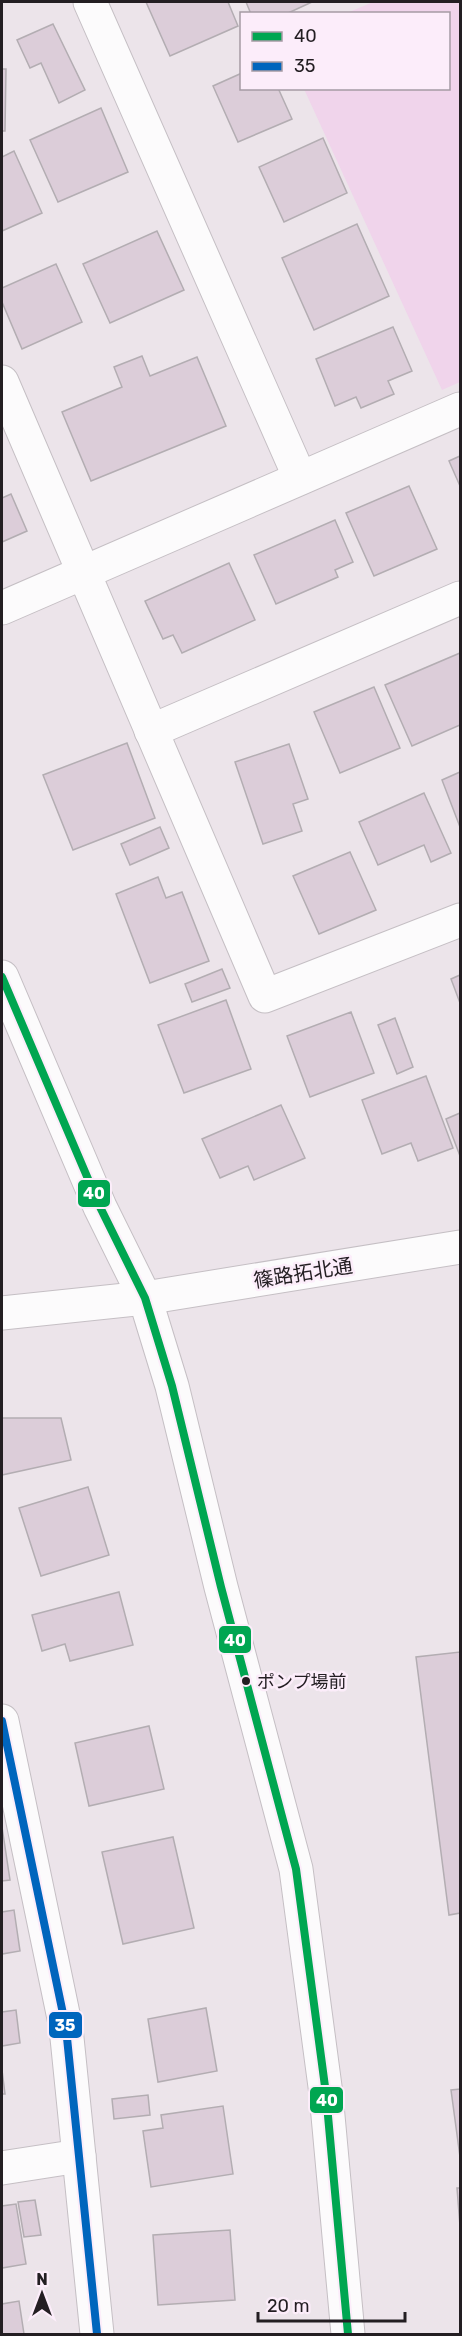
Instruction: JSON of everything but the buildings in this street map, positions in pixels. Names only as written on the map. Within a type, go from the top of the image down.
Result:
[{"type":"street","points":[[90,2],[300,478]]},
{"type":"street","points":[[2,382],[265,996],[460,920]]},
{"type":"street","points":[[2,608],[460,410]]},
{"type":"street","points":[[151,731],[460,598]]},
{"type":"street","points":[[2,977],[100,1207],[145,1298],[172,1386],[221,1587],[296,1869],[326,2094],[348,2334]]},
{"type":"street","name":"篠路拓北通","points":[[2,1313],[145,1298],[460,1247]]},
{"type":"street","points":[[2,1721],[66,2028],[97,2334]]},
{"type":"street","points":[[2,2168],[79,2156]]},
{"type":"shaded area","points":[[373,2],[460,2],[460,382],[442,390],[304,90],[450,90],[450,12],[349,12]]},
{"type":"transit line","name":"40","points":[[2,977],[100,1207],[145,1298],[172,1386],[221,1587],[296,1869],[326,2094],[348,2334]]},
{"type":"transit line","name":"35","points":[[2,1721],[66,2028],[97,2334]]},
{"type":"place","name":"ポンプ場前","points":[[246,1681]]}]
